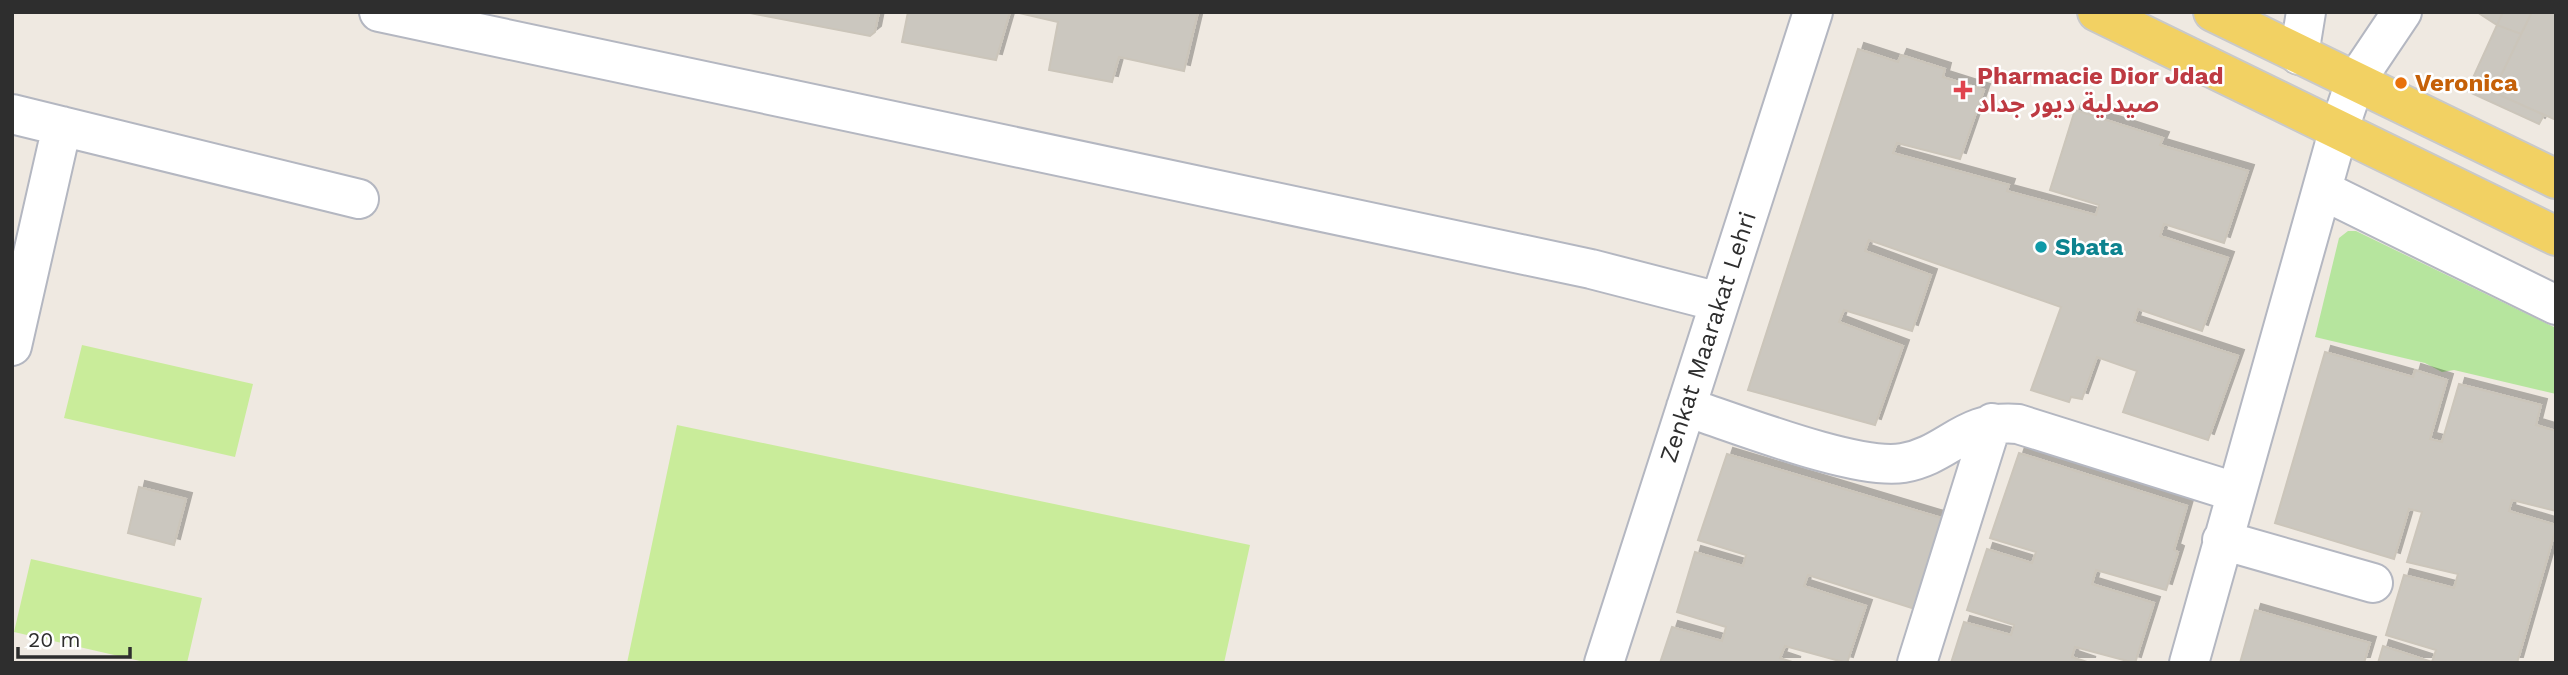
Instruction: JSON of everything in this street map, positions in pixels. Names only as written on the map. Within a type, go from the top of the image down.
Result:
[{"type":"main road","points":[[2097,12],[2338,132],[2556,236]]},
{"type":"main road","points":[[2213,12],[2556,179]]},
{"type":"street","points":[[379,12],[1578,266],[1719,302]]},
{"type":"street","name":"Zenkat Maarakat Lehri","points":[[1604,663],[1813,12]]},
{"type":"street","points":[[2299,55],[2306,12]]},
{"type":"street","points":[[2189,663],[2338,132],[2355,82],[2399,15]]},
{"type":"street","points":[[12,114],[359,199]]},
{"type":"street","points":[[12,346],[62,126]]},
{"type":"street","points":[[2322,190],[2556,304]]},
{"type":"street","points":[[1686,407],[1817,449],[1861,461],[1890,465],[1922,457],[1970,430],[1992,423],[2041,430],[2235,492]]},
{"type":"street","points":[[1917,663],[1992,423]]},
{"type":"street","points":[[2222,540],[2373,583]]},
{"type":"green space","points":[[2348,231],[2356,231],[2556,328],[2556,394],[2454,370],[2442,372],[2425,363],[2315,337],[2339,238]]},
{"type":"green space","points":[[82,345],[253,384],[235,457],[64,418]]},
{"type":"green space","points":[[677,425],[1250,545],[1224,663],[627,663]]},
{"type":"green space","points":[[31,559],[202,598],[187,663],[149,663],[14,632]]},
{"type":"building","points":[[745,12],[879,12],[875,32],[870,36]]},
{"type":"building","points":[[908,12],[1010,12],[996,60],[902,42]]},
{"type":"building","points":[[1015,12],[1198,12],[1184,71],[1119,57],[1112,82],[1049,70],[1058,22]]},
{"type":"building","points":[[2477,12],[2503,12],[2497,25]]},
{"type":"building","points":[[2503,12],[2532,12],[2521,34],[2497,25]]},
{"type":"building","points":[[2532,12],[2556,12],[2556,120],[2493,92]]},
{"type":"building","points":[[2497,25],[2521,34],[2493,92],[2544,115],[2539,124],[2467,91]]},
{"type":"building","name":"Sbata","points":[[1858,49],[1898,62],[1901,55],[1945,69],[1943,77],[1984,90],[1960,159],[1897,143],[1893,153],[2009,185],[2007,191],[2096,215],[2099,205],[2050,190],[2075,110],[2163,138],[2160,145],[2248,171],[2224,243],[2164,224],[2160,236],[2228,258],[2202,331],[2138,309],[2134,322],[2238,356],[2208,440],[2123,412],[2137,371],[2097,357],[2082,399],[2071,397],[2069,402],[2031,390],[2061,307],[1869,240],[1865,251],[1931,275],[1912,331],[1844,310],[1839,322],[1903,346],[1875,425],[1748,390]]},
{"type":"building","points":[[2325,352],[2413,377],[2415,370],[2447,380],[2430,439],[2442,442],[2459,384],[2541,405],[2536,425],[2556,431],[2556,511],[2512,500],[2509,511],[2556,525],[2556,528],[2517,663],[2378,663],[2383,646],[2432,662],[2436,650],[2386,635],[2404,575],[2454,588],[2458,574],[2407,562],[2422,512],[2409,509],[2394,559],[2275,523]]},
{"type":"building","points":[[2019,453],[2187,506],[2174,550],[2178,552],[2166,590],[2096,570],[2092,584],[2154,603],[2135,663],[2075,647],[2072,657],[2090,663],[1951,663],[1964,622],[2011,635],[2014,625],[1967,610],[1987,549],[2032,563],[2036,552],[1990,538]]},
{"type":"building","points":[[1727,454],[1948,520],[1915,609],[1808,575],[1804,586],[1866,606],[1847,663],[1785,646],[1780,658],[1795,663],[1660,663],[1672,627],[1722,641],[1726,627],[1677,612],[1695,552],[1743,566],[1746,555],[1698,540]]},
{"type":"building","points":[[139,487],[186,499],[174,545],[128,533]]},
{"type":"building","points":[[2255,610],[2370,643],[2364,663],[2240,663]]},
{"type":"place","name":"Veronica","points":[[2401,83]]},
{"type":"place","name":"Pharmacie Dior Jdad صيدلية ديور جداد","points":[[1963,90]]},
{"type":"place","name":"Sbata","points":[[2041,247]]}]
